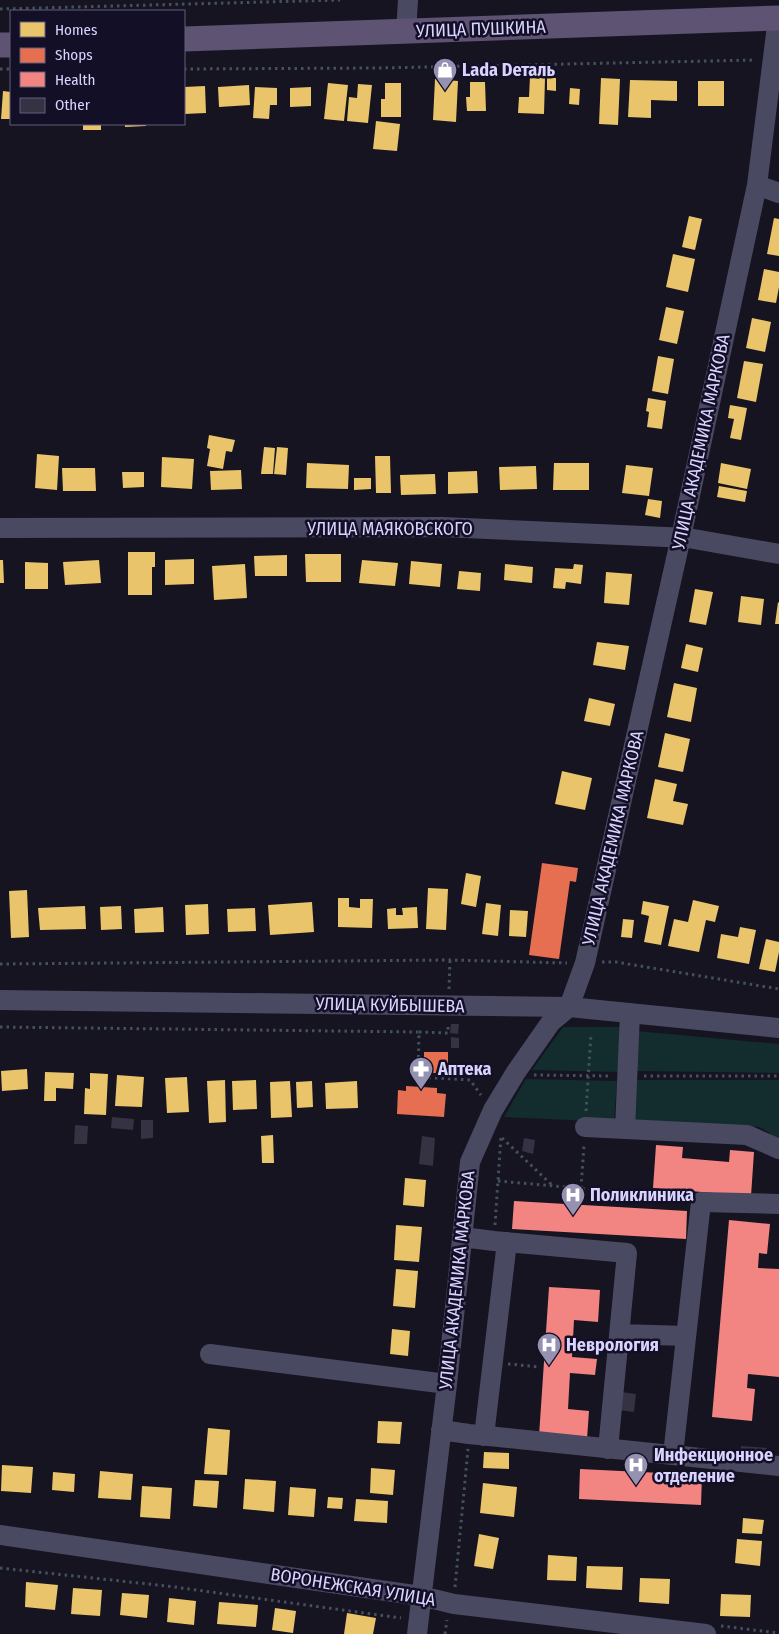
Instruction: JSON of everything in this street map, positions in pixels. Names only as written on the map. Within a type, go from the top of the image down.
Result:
[{"type":"main road","name":"УЛИЦА ПУШКИНА","points":[[185,39],[778,18]]},
{"type":"street","points":[[406,32],[408,0]]},
{"type":"street","name":"УЛИЦА АКАДЕМИКА МАРКОВА","points":[[418,1627],[447,1384],[470,1162],[493,1110],[516,1072],[551,1022],[568,1007],[585,962],[681,537],[757,185],[778,18]]},
{"type":"street","points":[[757,185],[779,193]]},
{"type":"street","name":"УЛИЦА МАЯКОВСКОГО","points":[[0,528],[442,527],[681,537],[779,554]]},
{"type":"street","name":"УЛИЦА КУЙБЫШЕВА","points":[[0,1000],[568,1007],[779,1028]]},
{"type":"street","points":[[625,1129],[630,1013]]},
{"type":"street","points":[[585,1127],[747,1134],[779,1149]]},
{"type":"street","points":[[673,1455],[700,1202],[779,1204]]},
{"type":"street","points":[[462,1237],[627,1253],[608,1449]]},
{"type":"street","points":[[484,1436],[507,1242]]},
{"type":"street","points":[[620,1334],[686,1336]]},
{"type":"street","points":[[210,1354],[447,1384]]},
{"type":"street","points":[[441,1430],[779,1466]]},
{"type":"street","name":"ВОРОНЕЖСКАЯ УЛИЦА","points":[[0,1535],[421,1596],[454,1604],[706,1634]]},
{"type":"path","points":[[0,9],[340,0]]},
{"type":"path","points":[[185,69],[738,62],[772,59]]},
{"type":"path","points":[[0,964],[450,960],[569,964],[594,961],[616,962],[779,989]]},
{"type":"path","points":[[0,1027],[418,1032],[418,1077],[470,1080],[493,1110]]},
{"type":"path","points":[[516,1072],[525,1075],[779,1076]]},
{"type":"path","points":[[501,1138],[552,1186]]},
{"type":"path","points":[[498,1181],[667,1196]]},
{"type":"path","points":[[0,1568],[167,1586],[418,1627]]},
{"type":"green space","points":[[563,1027],[622,1027],[619,1072],[532,1070]]},
{"type":"green space","points":[[636,1031],[779,1044],[779,1073],[635,1071]]},
{"type":"green space","points":[[526,1079],[617,1081],[614,1122],[504,1117]]},
{"type":"green space","points":[[634,1080],[779,1080],[779,1140],[760,1127],[633,1122]]},
{"type":"building: Homes","points":[[530,77],[545,78],[544,114],[518,113],[519,97],[529,97]]},
{"type":"building: Homes","points":[[547,78],[556,78],[556,91],[547,90]]},
{"type":"building: Homes","points":[[601,78],[620,79],[618,125],[599,124]]},
{"type":"building: Homes","points":[[435,79],[458,81],[456,122],[433,120]]},
{"type":"building: Homes","points":[[630,80],[677,81],[677,101],[651,100],[651,118],[628,117]]},
{"type":"building: Homes","points":[[698,81],[724,81],[724,106],[698,106]]},
{"type":"building: Homes","points":[[470,82],[485,82],[486,111],[467,111],[466,97],[470,97]]},
{"type":"building: Homes","points":[[328,83],[348,85],[344,121],[324,119]]},
{"type":"building: Homes","points":[[385,83],[401,83],[401,117],[381,117],[381,99],[385,99]]},
{"type":"building: Homes","points":[[358,84],[372,85],[368,123],[347,121],[349,97],[357,98]]},
{"type":"building: Homes","points":[[249,85],[250,105],[219,107],[218,87]]},
{"type":"building: Homes","points":[[205,86],[206,113],[185,114],[185,87]]},
{"type":"building: Homes","points":[[255,87],[277,88],[277,105],[270,105],[269,119],[253,118]]},
{"type":"building: Homes","points":[[311,87],[311,106],[290,107],[290,88]]},
{"type":"building: Homes","points":[[570,88],[580,89],[579,105],[569,104]]},
{"type":"building: Homes","points":[[3,91],[10,92],[10,119],[1,119]]},
{"type":"building: Homes","points":[[376,121],[400,124],[397,151],[373,149]]},
{"type":"building: Homes","points":[[83,125],[101,125],[101,130],[83,130]]},
{"type":"building: Homes","points":[[125,125],[146,125],[146,126],[125,127]]},
{"type":"building: Homes","points":[[689,216],[702,219],[695,250],[682,247]]},
{"type":"building: Homes","points":[[774,218],[779,219],[779,256],[767,254]]},
{"type":"building: Homes","points":[[673,254],[695,259],[688,292],[666,287]]},
{"type":"building: Homes","points":[[764,269],[779,272],[776,303],[758,300]]},
{"type":"building: Homes","points":[[666,307],[684,311],[677,344],[659,340]]},
{"type":"building: Homes","points":[[752,318],[771,322],[765,352],[746,348]]},
{"type":"building: Homes","points":[[658,356],[674,359],[668,394],[652,391]]},
{"type":"building: Homes","points":[[744,361],[763,364],[756,402],[737,398]]},
{"type":"building: Homes","points":[[648,398],[666,401],[662,429],[647,427],[649,412],[646,411]]},
{"type":"building: Homes","points":[[730,405],[747,408],[741,440],[730,438],[734,419],[728,418]]},
{"type":"building: Homes","points":[[209,435],[235,440],[232,452],[226,451],[223,469],[207,466],[210,449],[207,448]]},
{"type":"building: Homes","points":[[264,447],[275,448],[273,474],[261,474]]},
{"type":"building: Homes","points":[[277,447],[288,448],[286,475],[274,474]]},
{"type":"building: Homes","points":[[37,454],[59,456],[57,490],[35,488]]},
{"type":"building: Homes","points":[[375,456],[390,456],[391,493],[376,493]]},
{"type":"building: Homes","points":[[162,457],[194,459],[192,489],[161,487]]},
{"type":"building: Homes","points":[[307,463],[349,465],[348,489],[306,488]]},
{"type":"building: Homes","points":[[554,463],[589,463],[589,490],[553,490]]},
{"type":"building: Homes","points":[[721,463],[751,469],[747,489],[718,483]]},
{"type":"building: Homes","points":[[626,465],[653,468],[649,496],[622,493]]},
{"type":"building: Homes","points":[[536,466],[537,489],[500,490],[499,467]]},
{"type":"building: Homes","points":[[62,468],[95,468],[96,491],[63,491]]},
{"type":"building: Homes","points":[[241,470],[242,489],[211,490],[210,471]]},
{"type":"building: Homes","points":[[477,471],[478,493],[448,494],[448,472]]},
{"type":"building: Homes","points":[[122,472],[144,472],[144,487],[123,488]]},
{"type":"building: Homes","points":[[435,474],[436,494],[401,495],[400,475]]},
{"type":"building: Homes","points":[[354,478],[371,478],[371,489],[354,490]]},
{"type":"building: Homes","points":[[719,486],[747,491],[745,502],[717,497]]},
{"type":"building: Homes","points":[[648,499],[662,501],[660,518],[645,515]]},
{"type":"building: Homes","points":[[128,552],[155,552],[155,567],[152,567],[152,595],[128,595]]},
{"type":"building: Homes","points":[[305,554],[341,554],[341,582],[306,582]]},
{"type":"building: Homes","points":[[287,555],[287,576],[255,576],[254,556]]},
{"type":"building: Homes","points":[[194,559],[194,584],[165,585],[165,560]]},
{"type":"building: Homes","points":[[0,560],[3,560],[4,583],[0,583]]},
{"type":"building: Homes","points":[[99,560],[101,583],[65,585],[63,562]]},
{"type":"building: Homes","points":[[362,560],[398,563],[395,586],[359,583]]},
{"type":"building: Homes","points":[[411,561],[442,564],[440,587],[409,584]]},
{"type":"building: Homes","points":[[25,562],[48,563],[48,589],[25,589]]},
{"type":"building: Homes","points":[[245,564],[247,598],[214,600],[212,566]]},
{"type":"building: Homes","points":[[505,564],[533,567],[532,583],[504,580]]},
{"type":"building: Homes","points":[[574,564],[583,565],[581,584],[566,582],[565,589],[553,588],[555,568],[573,569]]},
{"type":"building: Homes","points":[[459,571],[481,573],[480,591],[457,589]]},
{"type":"building: Homes","points":[[606,572],[632,574],[629,605],[604,603]]},
{"type":"building: Homes","points":[[695,589],[713,592],[706,625],[689,622]]},
{"type":"building: Homes","points":[[741,596],[764,599],[761,625],[738,622]]},
{"type":"building: Homes","points":[[778,602],[779,624],[775,624]]},
{"type":"building: Homes","points":[[597,642],[629,646],[625,670],[593,665]]},
{"type":"building: Homes","points":[[686,644],[703,648],[698,672],[681,668]]},
{"type":"building: Homes","points":[[674,683],[697,688],[691,722],[667,717]]},
{"type":"building: Homes","points":[[589,698],[615,704],[610,726],[584,721]]},
{"type":"building: Homes","points":[[665,733],[690,739],[683,772],[658,767]]},
{"type":"building: Homes","points":[[562,771],[592,778],[585,810],[555,804]]},
{"type":"building: Homes","points":[[655,779],[677,784],[673,801],[688,804],[683,825],[647,818]]},
{"type":"building: Homes","points":[[466,873],[481,876],[476,907],[461,904]]},
{"type":"building: Homes","points":[[428,888],[448,889],[446,930],[426,929]]},
{"type":"building: Homes","points":[[27,890],[29,937],[11,938],[9,891]]},
{"type":"building: Homes","points":[[338,898],[349,898],[349,907],[360,908],[360,899],[373,899],[372,928],[338,927]]},
{"type":"building: Homes","points":[[693,900],[719,906],[715,922],[706,920],[699,952],[668,946],[674,919],[688,922]]},
{"type":"building: Homes","points":[[643,901],[669,906],[661,945],[644,942],[649,916],[641,914]]},
{"type":"building: Homes","points":[[312,902],[314,932],[270,935],[268,905]]},
{"type":"building: Homes","points":[[486,903],[501,905],[498,936],[482,934]]},
{"type":"building: Homes","points":[[208,904],[209,934],[186,935],[185,905]]},
{"type":"building: Homes","points":[[85,906],[86,929],[40,930],[38,908]]},
{"type":"building: Homes","points":[[121,906],[122,929],[101,930],[100,907]]},
{"type":"building: Homes","points":[[163,907],[164,932],[135,933],[134,909]]},
{"type":"building: Homes","points":[[417,907],[418,928],[388,929],[387,909],[396,908],[396,915],[403,915],[402,908]]},
{"type":"building: Homes","points":[[255,908],[256,931],[228,932],[227,909]]},
{"type":"building: Homes","points":[[510,910],[528,911],[526,937],[509,936]]},
{"type":"building: Homes","points":[[623,919],[634,920],[632,938],[621,937]]},
{"type":"building: Homes","points":[[740,927],[756,930],[749,964],[717,958],[721,934],[738,937]]},
{"type":"building: Homes","points":[[766,939],[779,942],[775,972],[759,969]]},
{"type":"building: Homes","points":[[27,1069],[28,1089],[2,1091],[1,1071]]},
{"type":"building: Homes","points":[[45,1072],[74,1073],[73,1089],[56,1088],[56,1101],[44,1101]]},
{"type":"building: Homes","points":[[90,1073],[108,1074],[106,1115],[84,1114],[85,1088],[90,1089]]},
{"type":"building: Homes","points":[[117,1075],[144,1077],[142,1107],[115,1106]]},
{"type":"building: Homes","points":[[187,1077],[189,1112],[167,1113],[165,1078]]},
{"type":"building: Homes","points":[[225,1080],[226,1122],[209,1123],[207,1081]]},
{"type":"building: Homes","points":[[256,1080],[257,1109],[233,1110],[232,1081]]},
{"type":"building: Homes","points":[[290,1081],[292,1117],[271,1118],[270,1082]]},
{"type":"building: Homes","points":[[312,1081],[313,1107],[297,1108],[296,1082]]},
{"type":"building: Homes","points":[[357,1081],[358,1108],[326,1109],[325,1083]]},
{"type":"building: Homes","points":[[273,1135],[274,1163],[262,1163],[261,1136]]},
{"type":"building: Homes","points":[[405,1178],[426,1180],[424,1207],[403,1205]]},
{"type":"building: Homes","points":[[396,1225],[422,1227],[419,1262],[394,1260]]},
{"type":"building: Homes","points":[[396,1269],[418,1271],[415,1308],[393,1306]]},
{"type":"building: Homes","points":[[392,1329],[410,1331],[408,1356],[390,1354]]},
{"type":"building: Homes","points":[[378,1421],[402,1422],[400,1444],[377,1443]]},
{"type":"building: Homes","points":[[208,1428],[230,1430],[227,1475],[204,1474]]},
{"type":"building: Homes","points":[[484,1452],[509,1453],[509,1469],[483,1468]]},
{"type":"building: Homes","points":[[2,1465],[33,1467],[31,1493],[1,1491]]},
{"type":"building: Homes","points":[[371,1468],[395,1470],[393,1495],[370,1493]]},
{"type":"building: Homes","points":[[100,1471],[133,1474],[131,1500],[98,1498]]},
{"type":"building: Homes","points":[[53,1472],[75,1474],[74,1492],[52,1490]]},
{"type":"building: Homes","points":[[245,1479],[276,1481],[274,1512],[243,1509]]},
{"type":"building: Homes","points":[[195,1480],[219,1481],[217,1508],[193,1506]]},
{"type":"building: Homes","points":[[483,1483],[517,1487],[514,1517],[480,1513]]},
{"type":"building: Homes","points":[[142,1486],[172,1488],[170,1519],[140,1517]]},
{"type":"building: Homes","points":[[290,1487],[316,1489],[314,1517],[288,1515]]},
{"type":"building: Homes","points":[[328,1497],[343,1498],[342,1509],[327,1508]]},
{"type":"building: Homes","points":[[356,1499],[388,1501],[387,1523],[354,1521]]},
{"type":"building: Homes","points":[[743,1518],[764,1520],[762,1534],[742,1533]]},
{"type":"building: Homes","points":[[479,1534],[499,1538],[493,1569],[474,1566]]},
{"type":"building: Homes","points":[[737,1539],[762,1541],[760,1566],[735,1563]]},
{"type":"building: Homes","points":[[548,1555],[577,1557],[576,1581],[547,1580]]},
{"type":"building: Homes","points":[[587,1566],[623,1567],[622,1590],[586,1588]]},
{"type":"building: Homes","points":[[640,1578],[670,1579],[669,1604],[639,1602]]},
{"type":"building: Homes","points":[[26,1582],[58,1585],[55,1610],[25,1607]]},
{"type":"building: Homes","points":[[73,1588],[102,1590],[100,1616],[71,1614]]},
{"type":"building: Homes","points":[[122,1593],[149,1595],[147,1618],[120,1615]]},
{"type":"building: Homes","points":[[721,1594],[751,1595],[750,1617],[720,1616]]},
{"type":"building: Homes","points":[[169,1598],[196,1601],[194,1625],[167,1622]]},
{"type":"building: Homes","points":[[219,1602],[258,1605],[256,1627],[217,1624]]},
{"type":"building: Homes","points":[[275,1608],[296,1611],[293,1633],[272,1630]]},
{"type":"building: Homes","points":[[347,1613],[376,1618],[373,1634],[344,1634]]},
{"type":"building: Shops","points":[[542,863],[578,868],[576,882],[570,881],[559,959],[529,955]]},
{"type":"building: Shops","points":[[424,1052],[448,1052],[448,1073],[424,1073]]},
{"type":"building: Shops","points":[[406,1086],[437,1088],[437,1093],[446,1094],[444,1117],[397,1114],[398,1090],[406,1091]]},
{"type":"building: Health","points":[[656,1145],[683,1147],[682,1158],[729,1162],[730,1150],[754,1152],[751,1196],[653,1188]]},
{"type":"building: Health","name":"Поликлиника","points":[[514,1201],[687,1211],[686,1239],[512,1229]]},
{"type":"building: Health","points":[[729,1220],[770,1224],[767,1254],[759,1253],[758,1268],[779,1269],[779,1377],[748,1374],[747,1388],[755,1389],[752,1421],[712,1417]]},
{"type":"building: Health","points":[[549,1287],[600,1290],[598,1322],[574,1320],[572,1357],[597,1359],[595,1375],[570,1373],[568,1409],[589,1411],[587,1439],[539,1436]]},
{"type":"building: Health","points":[[580,1469],[702,1475],[701,1505],[579,1499]]},
{"type":"building: Other","points":[[451,1024],[459,1024],[458,1034],[450,1033]]},
{"type":"building: Other","points":[[451,1037],[459,1038],[459,1048],[451,1048]]},
{"type":"building: Other","points":[[112,1117],[134,1119],[133,1130],[111,1128]]},
{"type":"building: Other","points":[[141,1120],[153,1120],[153,1138],[141,1139]]},
{"type":"building: Other","points":[[75,1125],[88,1126],[87,1144],[74,1144]]},
{"type":"building: Other","points":[[422,1136],[435,1138],[433,1166],[419,1164]]},
{"type":"building: Other","points":[[524,1138],[535,1140],[533,1154],[522,1151]]},
{"type":"building: Other","points":[[621,1392],[636,1394],[634,1412],[618,1410]]},
{"type":"building: Other","points":[[741,1446],[767,1448],[766,1461],[740,1458]]},
{"type":"place","name":"Lada Dеталь","points":[[445,91]]},
{"type":"place","name":"Аптека","points":[[421,1090]]},
{"type":"place","name":"Поликлиника","points":[[573,1216]]},
{"type":"place","name":"Неврология","points":[[549,1366]]},
{"type":"place","name":"Инфекционное отделение","points":[[636,1486]]}]
